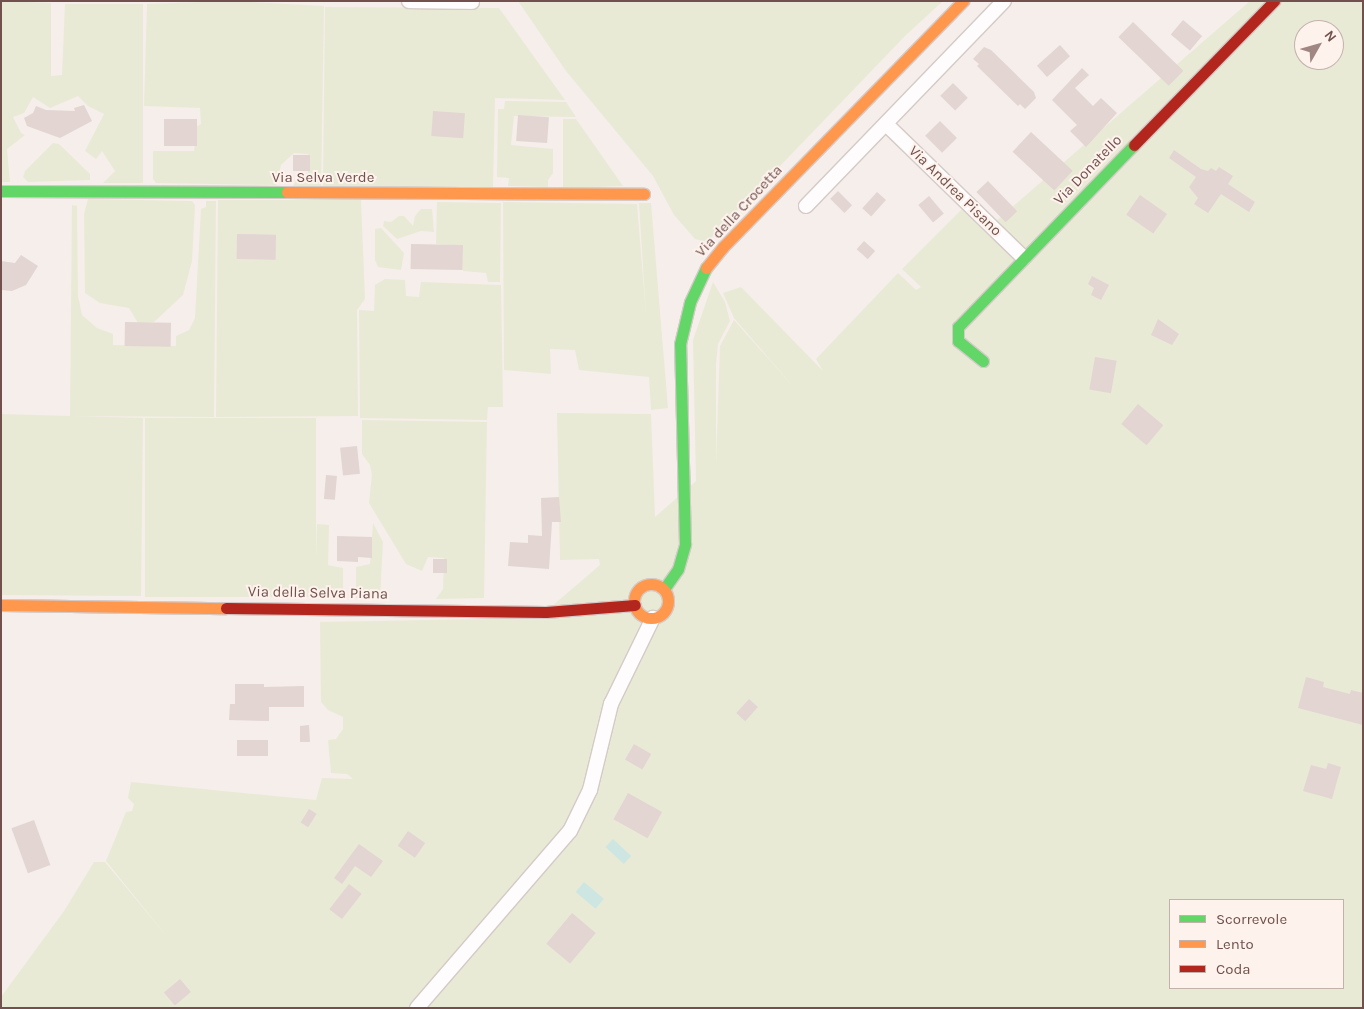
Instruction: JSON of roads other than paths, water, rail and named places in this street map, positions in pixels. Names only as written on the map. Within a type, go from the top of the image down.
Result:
[{"type":"street","points":[[409,1],[472,2]]},
{"type":"street","name":"Via della Crocetta","points":[[664,588],[678,569],[685,544],[680,344],[699,278],[723,247],[963,1]]},
{"type":"street","points":[[806,206],[1004,1]]},
{"type":"street","name":"Via Donatello","points":[[983,361],[961,345],[956,331],[1024,258],[1274,1]]},
{"type":"street","name":"Via Andrea Pisano","points":[[886,124],[1024,258]]},
{"type":"street","name":"Via Selva Verde","points":[[1,191],[644,194]]},
{"type":"street","points":[[654,584],[664,588],[668,604],[663,614],[653,618],[642,615],[635,605],[636,594],[643,586],[654,584]]},
{"type":"street","name":"Via della Selva Piana","points":[[1,605],[546,612],[635,605]]},
{"type":"street","points":[[417,1008],[561,844],[575,822],[590,790],[614,696],[653,618]]},
{"type":"water","points":[[613,839],[631,856],[624,864],[605,847]]},
{"type":"water","points":[[584,882],[604,899],[596,909],[576,892]]}]
